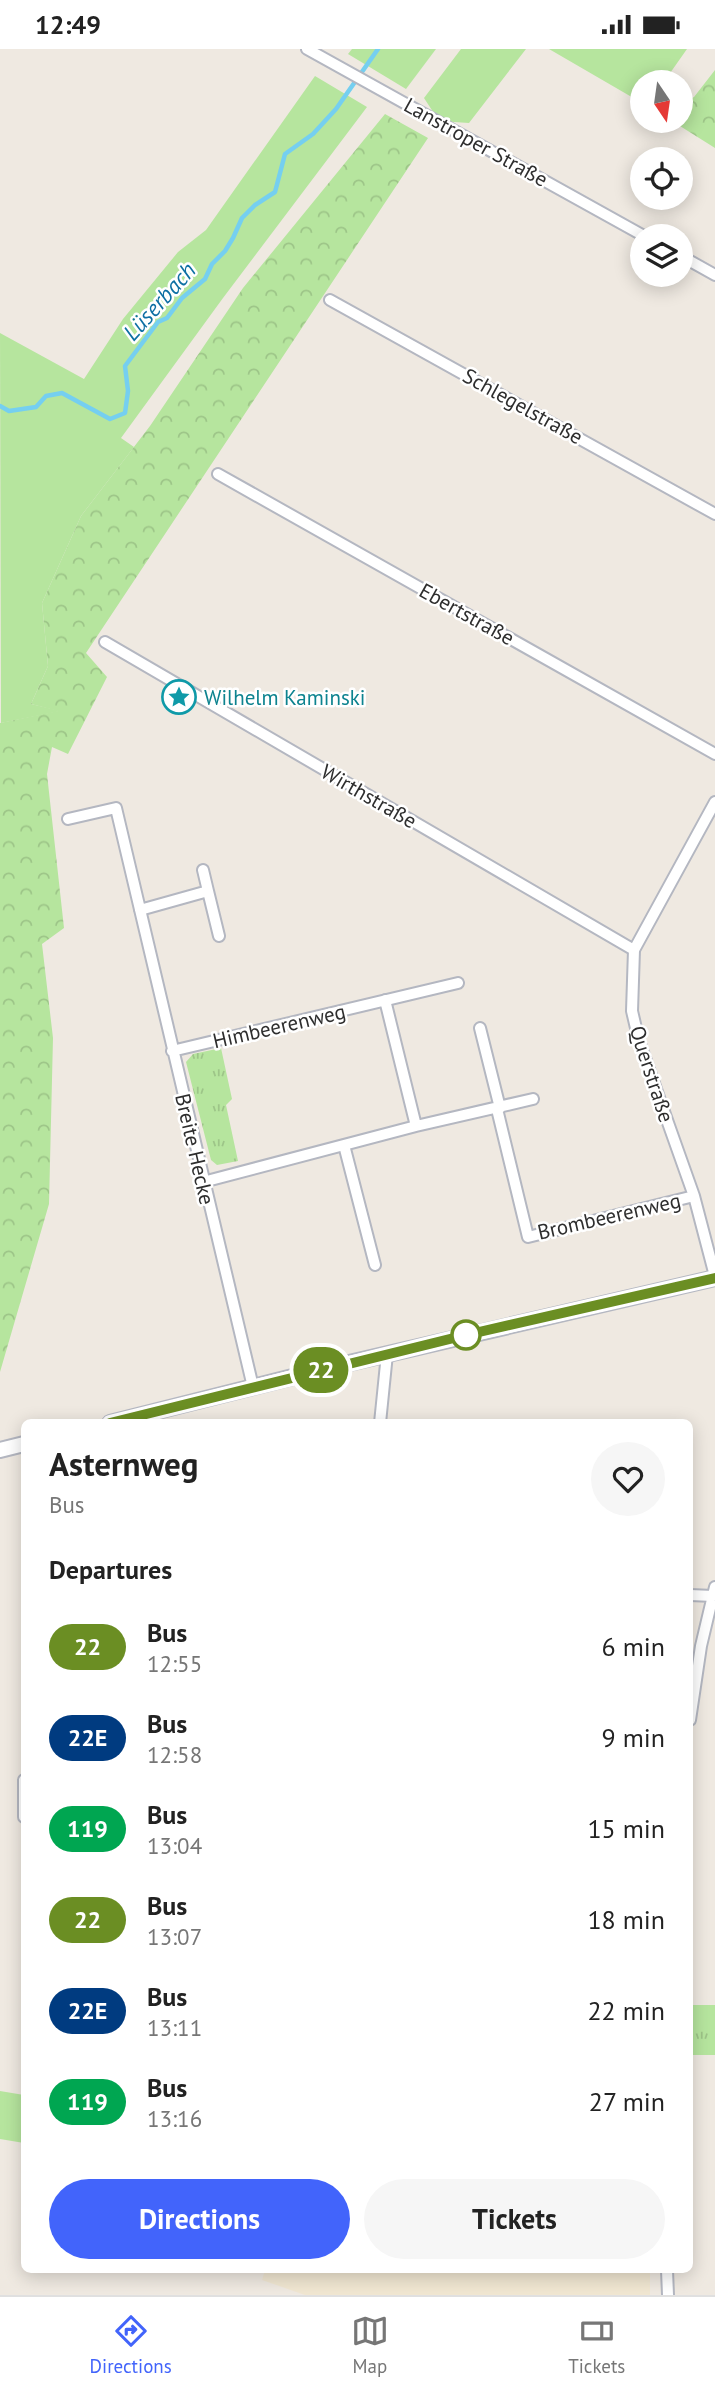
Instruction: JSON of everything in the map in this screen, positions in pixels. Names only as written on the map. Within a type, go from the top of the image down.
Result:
[{"type":"street","name":"Lanstroper Straße","points":[[307,49],[630,228]]},
{"type":"street","points":[[693,263],[715,275]]},
{"type":"street","name":"Schlegelstraße","points":[[330,300],[715,514]]},
{"type":"street","name":"Ebertstraße","points":[[218,474],[715,754]]},
{"type":"street","name":"Wirthstraße","points":[[105,642],[634,950]]},
{"type":"street","name":"Querstraße","points":[[715,802],[634,950],[632,1011],[635,1028],[694,1196],[715,1277]]},
{"type":"street","name":"Breite Hecke","points":[[68,819],[116,808],[253,1387]]},
{"type":"street","points":[[204,870],[219,936]]},
{"type":"street","points":[[140,909],[208,891]]},
{"type":"street","name":"Himbeerenweg","points":[[172,1051],[458,983]]},
{"type":"street","points":[[385,1000],[416,1126]]},
{"type":"street","name":"Brombeerenweg","points":[[481,1028],[528,1237],[694,1196]]},
{"type":"street","points":[[203,1182],[416,1126],[533,1099]]},
{"type":"street","points":[[344,1145],[376,1265]]},
{"type":"street","points":[[126,1419],[715,1277]]},
{"type":"street","points":[[380,1419],[387,1354]]},
{"type":"street","points":[[0,1450],[21,1445]]},
{"type":"street","points":[[693,1595],[714,1592],[701,1646],[693,1700]]},
{"type":"street","points":[[667,2273],[668,2295]]},
{"type":"shaded area","points":[[264,2273],[650,2273],[650,2295],[305,2295],[262,2280]]},
{"type":"green space","points":[[352,49],[436,49],[406,89],[348,54]]},
{"type":"green space","points":[[461,49],[526,49],[469,123],[439,121],[424,98]]},
{"type":"green space","points":[[549,49],[687,49],[672,70],[630,70],[630,96]]},
{"type":"green space","points":[[715,70],[715,148],[691,133],[694,97]]},
{"type":"green space","points":[[315,76],[367,107],[121,438],[134,447],[81,516],[42,603],[48,666],[31,704],[61,711],[1,723],[0,333],[84,379],[123,319],[178,252],[206,230]]},
{"type":"green space","points":[[385,114],[428,138],[86,653],[107,677],[68,754],[52,747],[47,774],[64,928],[42,944],[53,1038],[49,1204],[0,1372],[0,723],[58,711],[31,704],[48,666],[42,603],[81,516],[150,426],[243,288]]},
{"type":"green space","points":[[221,1048],[232,1099],[226,1105],[238,1161],[217,1165],[211,1160],[186,1062],[193,1054]]},
{"type":"green space","points":[[693,2005],[715,2005],[715,2055],[693,2055]]},
{"type":"green space","points":[[0,2091],[21,2094],[21,2142],[0,2139]]},
{"type":"waterway","name":"Lüserbach","points":[[0,406],[9,411],[36,407],[46,396],[62,393],[110,419],[125,413],[128,391],[125,366],[158,322],[167,318],[182,298],[205,279],[212,264],[233,238],[242,218],[255,205],[275,192],[285,154],[313,134],[336,109],[378,49]]},
{"type":"bus line","name":"22","points":[[126,1419],[332,1367],[715,1278]]},
{"type":"place","name":"Wilhelm Kaminski","points":[[179,697]]}]
